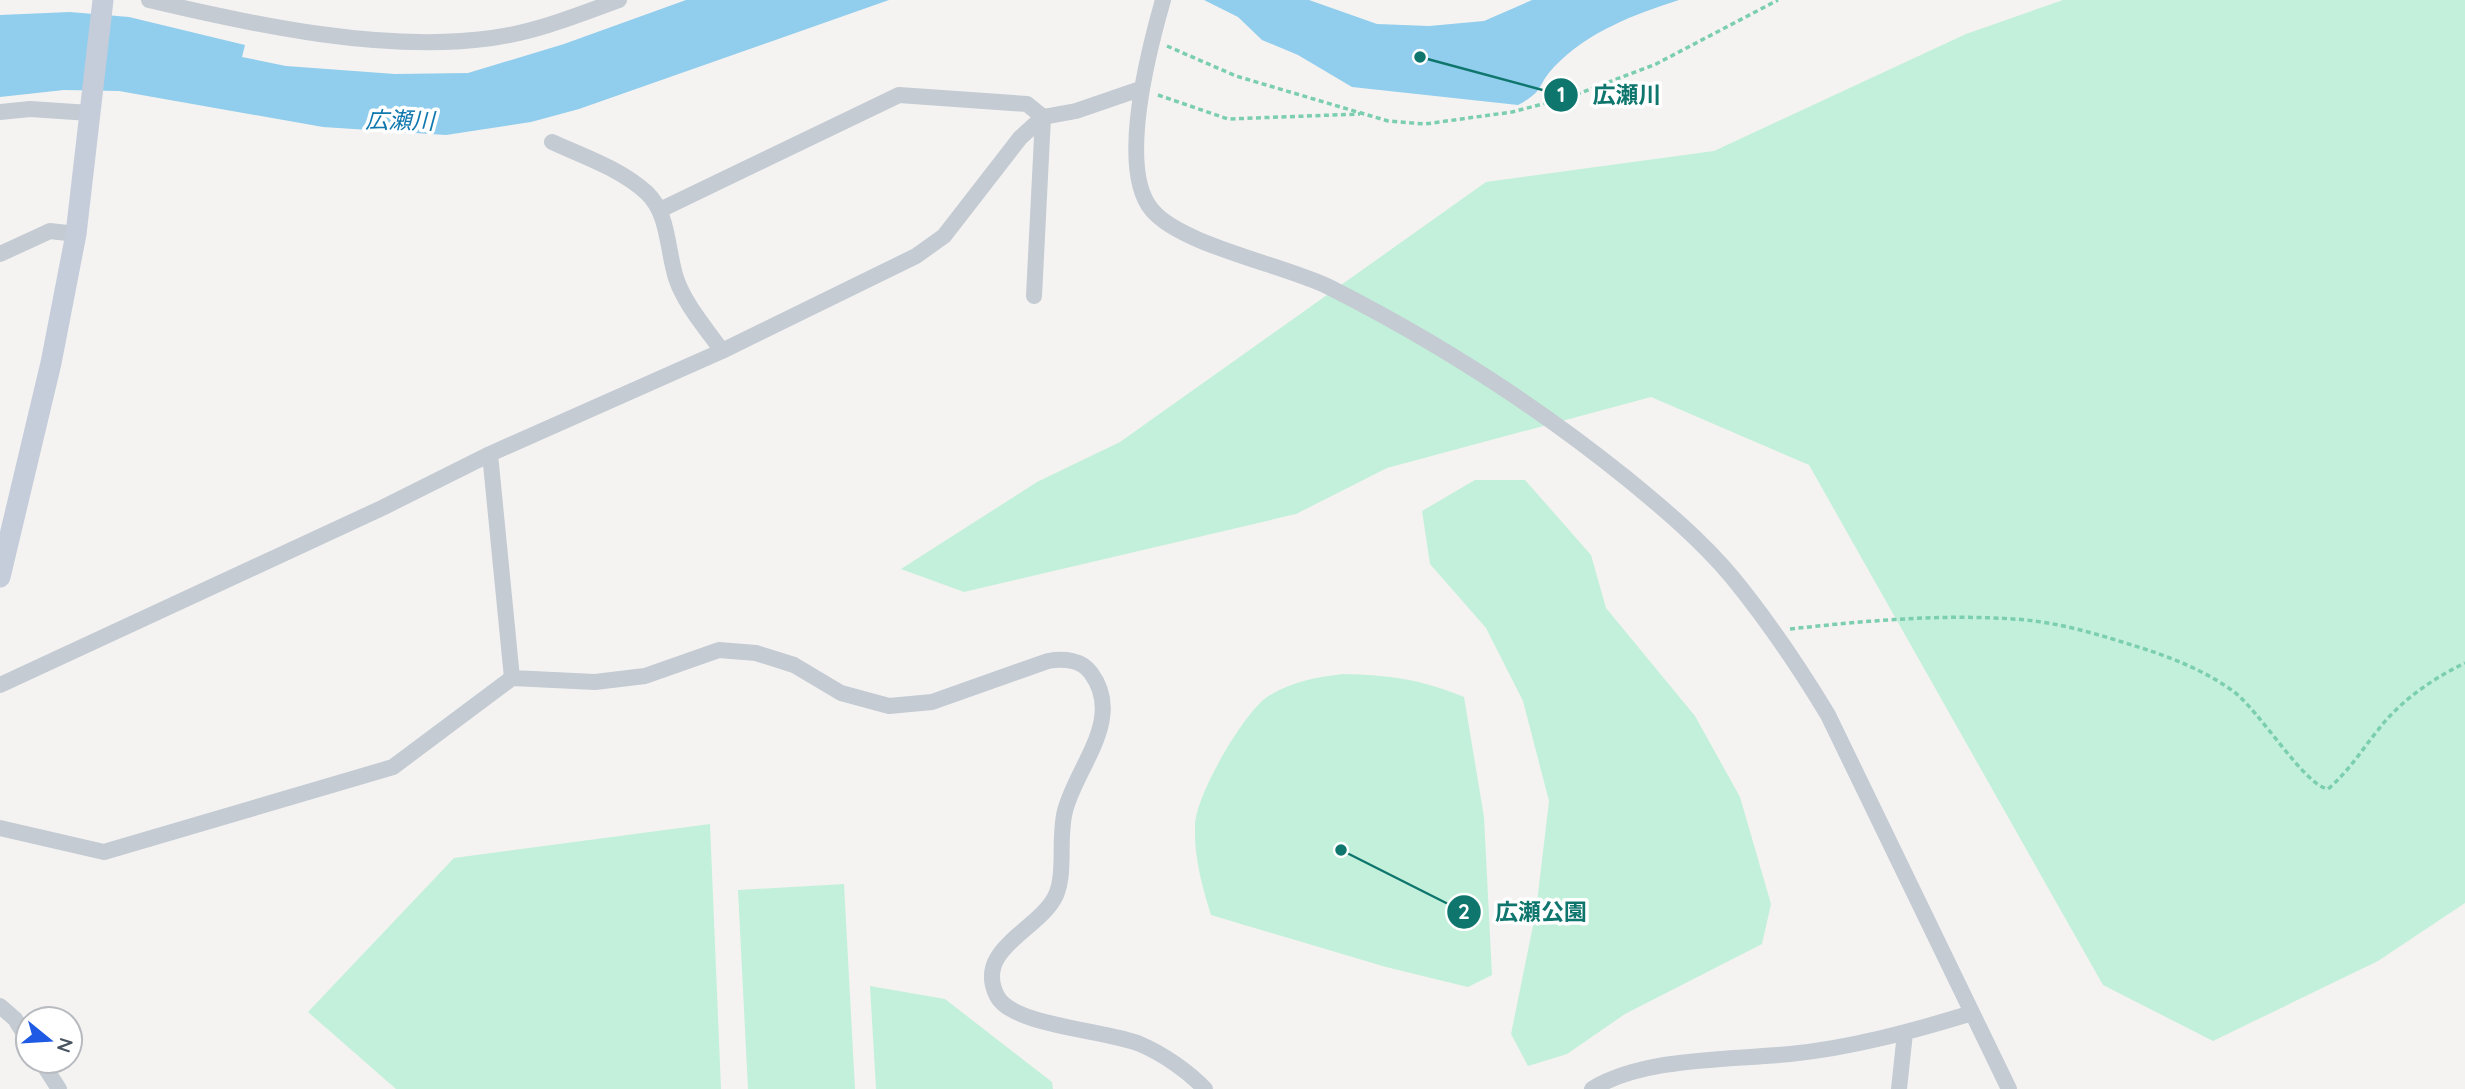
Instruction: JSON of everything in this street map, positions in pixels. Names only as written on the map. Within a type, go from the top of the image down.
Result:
[{"type":"street","points":[[149,0],[310,32],[415,42],[492,38],[561,22],[620,0]]},
{"type":"street","points":[[0,577],[51,363],[76,234],[102,3]]},
{"type":"street","points":[[1162,4],[1140,89],[1137,178],[1152,210],[1182,233],[1312,279],[1383,314],[1559,424],[1664,508],[1731,575],[1774,631],[1828,715],[2009,1089]]},
{"type":"street","points":[[0,685],[382,508],[490,454],[722,351],[916,256],[944,236],[1020,138],[1043,117],[1076,111],[1140,89]]},
{"type":"street","points":[[660,209],[899,95],[1027,104],[1043,117]]},
{"type":"street","points":[[0,112],[90,107]]},
{"type":"street","points":[[1034,296],[1043,117]]},
{"type":"street","points":[[552,142],[624,176],[647,193],[660,209],[677,280],[693,313],[722,351]]},
{"type":"street","points":[[0,254],[50,231],[76,234]]},
{"type":"street","points":[[490,454],[512,678]]},
{"type":"street","points":[[0,828],[104,852],[340,783],[393,767],[512,678],[596,682],[645,676],[719,650],[756,653],[794,665],[841,693],[889,706],[932,702],[1048,661],[1067,659],[1088,668],[1102,694],[1103,715],[1086,767],[1066,807],[1059,838],[1061,873],[1057,892],[1036,919],[999,952],[994,963],[996,993],[1009,1009],[1024,1016],[1100,1031],[1140,1044],[1162,1056],[1205,1089]]},
{"type":"street","points":[[0,1006],[14,1018]]},
{"type":"street","points":[[1592,1089],[1608,1079],[1653,1069],[1792,1054],[1905,1033],[1972,1013]]},
{"type":"street","points":[[1899,1089],[1905,1033]]},
{"type":"path","points":[[1165,44],[1236,76],[1388,121],[1425,124],[1512,113],[1570,97],[1656,64],[1778,0]]},
{"type":"path","points":[[1140,89],[1228,119],[1365,114]]},
{"type":"path","points":[[1774,631],[1892,618],[2001,619],[2088,632],[2180,660],[2235,692],[2265,722],[2309,779],[2328,789],[2348,771],[2379,728],[2407,699],[2465,663]]},
{"type":"green space","points":[[2063,0],[2465,0],[2465,903],[2378,961],[2213,1041],[2103,985],[1809,465],[1651,397],[1387,468],[1296,514],[964,592],[901,569],[1037,482],[1120,442],[1486,182],[1714,151],[1966,34]]},
{"type":"green space","points":[[1475,480],[1525,480],[1591,555],[1606,608],[1695,716],[1740,797],[1771,904],[1762,944],[1625,1014],[1567,1054],[1528,1066],[1511,1034],[1536,911],[1549,801],[1523,701],[1486,628],[1430,564],[1422,511]]},
{"type":"green space","points":[[1343,674],[1405,679],[1464,697],[1484,817],[1492,975],[1468,987],[1386,967],[1211,915],[1197,860],[1195,826],[1211,776],[1246,720],[1267,697],[1304,681]]},
{"type":"green space","points":[[710,824],[721,1089],[396,1089],[308,1012],[454,858]]},
{"type":"green space","points":[[844,884],[855,1089],[748,1089],[738,890]]},
{"type":"green space","points":[[870,986],[945,999],[1052,1082],[1053,1089],[876,1089]]},
{"type":"water","points":[[686,0],[889,0],[579,109],[531,122],[446,135],[323,127],[119,91],[64,90],[0,97],[0,15],[70,12],[129,17],[245,45],[242,57],[286,66],[395,74],[468,73],[564,44]]},
{"type":"water","points":[[1204,0],[1309,0],[1377,24],[1429,26],[1484,21],[1532,0],[1679,0],[1646,11],[1596,34],[1567,55],[1548,73],[1537,91],[1518,105],[1352,87],[1298,55],[1262,40],[1238,17]]},
{"type":"place","name":"広瀬川","points":[[1420,57]]},
{"type":"place","name":"広瀬公園","points":[[1341,850]]}]
